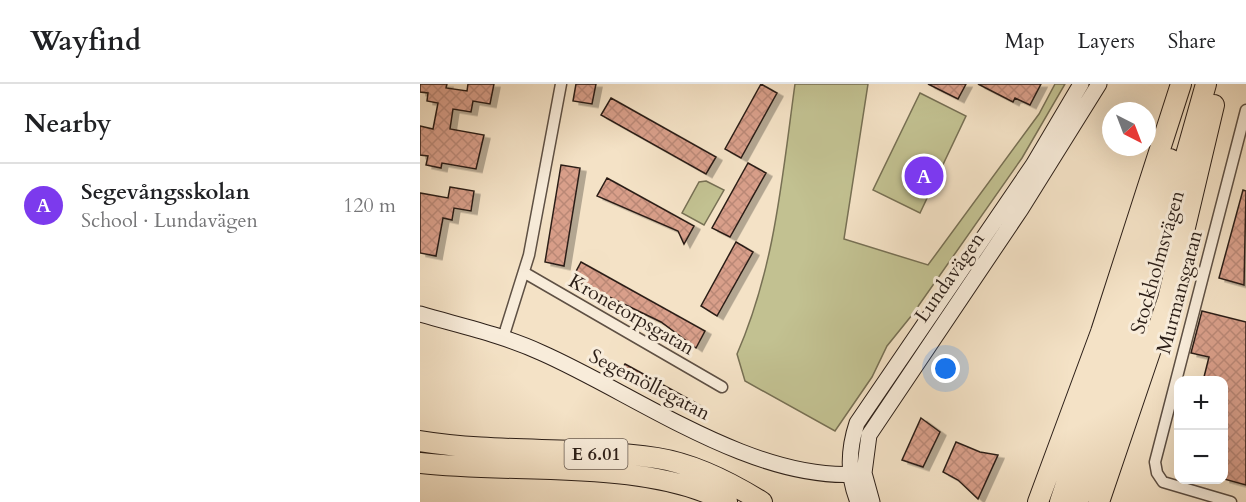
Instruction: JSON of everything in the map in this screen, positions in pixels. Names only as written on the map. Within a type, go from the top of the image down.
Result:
[{"type":"highway","points":[[1038,502],[1101,332],[1180,84]]},
{"type":"highway","name":"Stockholmsvägen","points":[[1091,436],[1190,84]]},
{"type":"highway","name":"Stockholmsvägen","points":[[1091,436],[1126,367],[1206,84]]},
{"type":"highway","points":[[1098,502],[1168,299],[1219,84]]},
{"type":"highway","points":[[1060,502],[1091,436]]},
{"type":"highway","points":[[1078,502],[1091,436]]},
{"type":"highway","name":"E 6.01","points":[[420,441],[495,449],[657,458],[723,479],[762,502]]},
{"type":"highway","name":"E 6.01","points":[[420,463],[640,476],[681,484],[727,502]]},
{"type":"main road","name":"Lundavägen","points":[[858,502],[857,474],[850,444],[857,423],[1033,165],[1081,84]]},
{"type":"main road","name":"Lundavägen","points":[[872,502],[857,474],[869,435],[878,418],[1028,200],[1099,84]]},
{"type":"main road","name":"Segemöllegatan","points":[[420,314],[503,338],[541,352],[700,434],[749,455],[803,468],[857,474]]},
{"type":"street","points":[[503,338],[525,273],[561,84]]},
{"type":"street","name":"Murmansgatan","points":[[1231,502],[1163,482],[1157,473],[1155,462],[1246,110]]},
{"type":"street","name":"Kronetorpsgatan","points":[[525,273],[722,387]]},
{"type":"shaded area","points":[[795,84],[868,84],[844,239],[928,265],[1039,114],[1055,84],[1065,84],[1022,158],[912,315],[887,346],[872,377],[835,431],[745,381],[737,354],[750,321],[769,255]]},
{"type":"shaded area","points":[[920,93],[966,116],[920,213],[873,190]]},
{"type":"shaded area","points":[[706,181],[724,190],[704,225],[682,213],[699,182]]},
{"type":"building","points":[[420,84],[447,84],[446,88],[467,91],[468,84],[494,84],[490,104],[473,101],[471,112],[453,109],[450,129],[484,135],[476,169],[442,163],[441,168],[426,165],[428,156],[420,155],[420,126],[433,129],[438,103],[427,101],[428,93],[420,92]]},
{"type":"building","points":[[576,84],[596,84],[592,104],[573,101]]},
{"type":"building","points":[[761,84],[777,93],[741,158],[725,149]]},
{"type":"building","points":[[928,84],[966,84],[958,99]]},
{"type":"building","points":[[978,84],[1041,84],[1030,105],[1015,98],[1013,102]]},
{"type":"building","points":[[611,98],[716,157],[706,174],[601,115]]},
{"type":"building","points":[[748,163],[766,173],[730,237],[712,228]]},
{"type":"building","points":[[561,165],[580,168],[564,266],[545,262]]},
{"type":"building","points":[[607,178],[694,226],[684,244],[678,231],[597,196]]},
{"type":"building","points":[[450,187],[474,191],[471,211],[454,208],[452,220],[443,218],[436,256],[420,253],[420,193],[448,198]]},
{"type":"building","points":[[1243,190],[1246,191],[1244,285],[1219,278]]},
{"type":"building","points":[[736,242],[753,252],[717,316],[701,306]]},
{"type":"building","points":[[581,262],[705,331],[696,348],[661,322],[572,279]]},
{"type":"building","points":[[1202,311],[1246,322],[1246,485],[1228,480],[1228,376],[1204,376],[1209,357],[1191,353]]},
{"type":"building","points":[[625,364],[696,403],[692,410],[621,371]]},
{"type":"building","points":[[921,418],[940,432],[923,467],[902,460]]},
{"type":"building","points":[[956,442],[980,452],[998,455],[978,499],[958,480],[943,472]]},
{"type":"place","name":"Segevångsskolan","points":[[924,176]]}]
